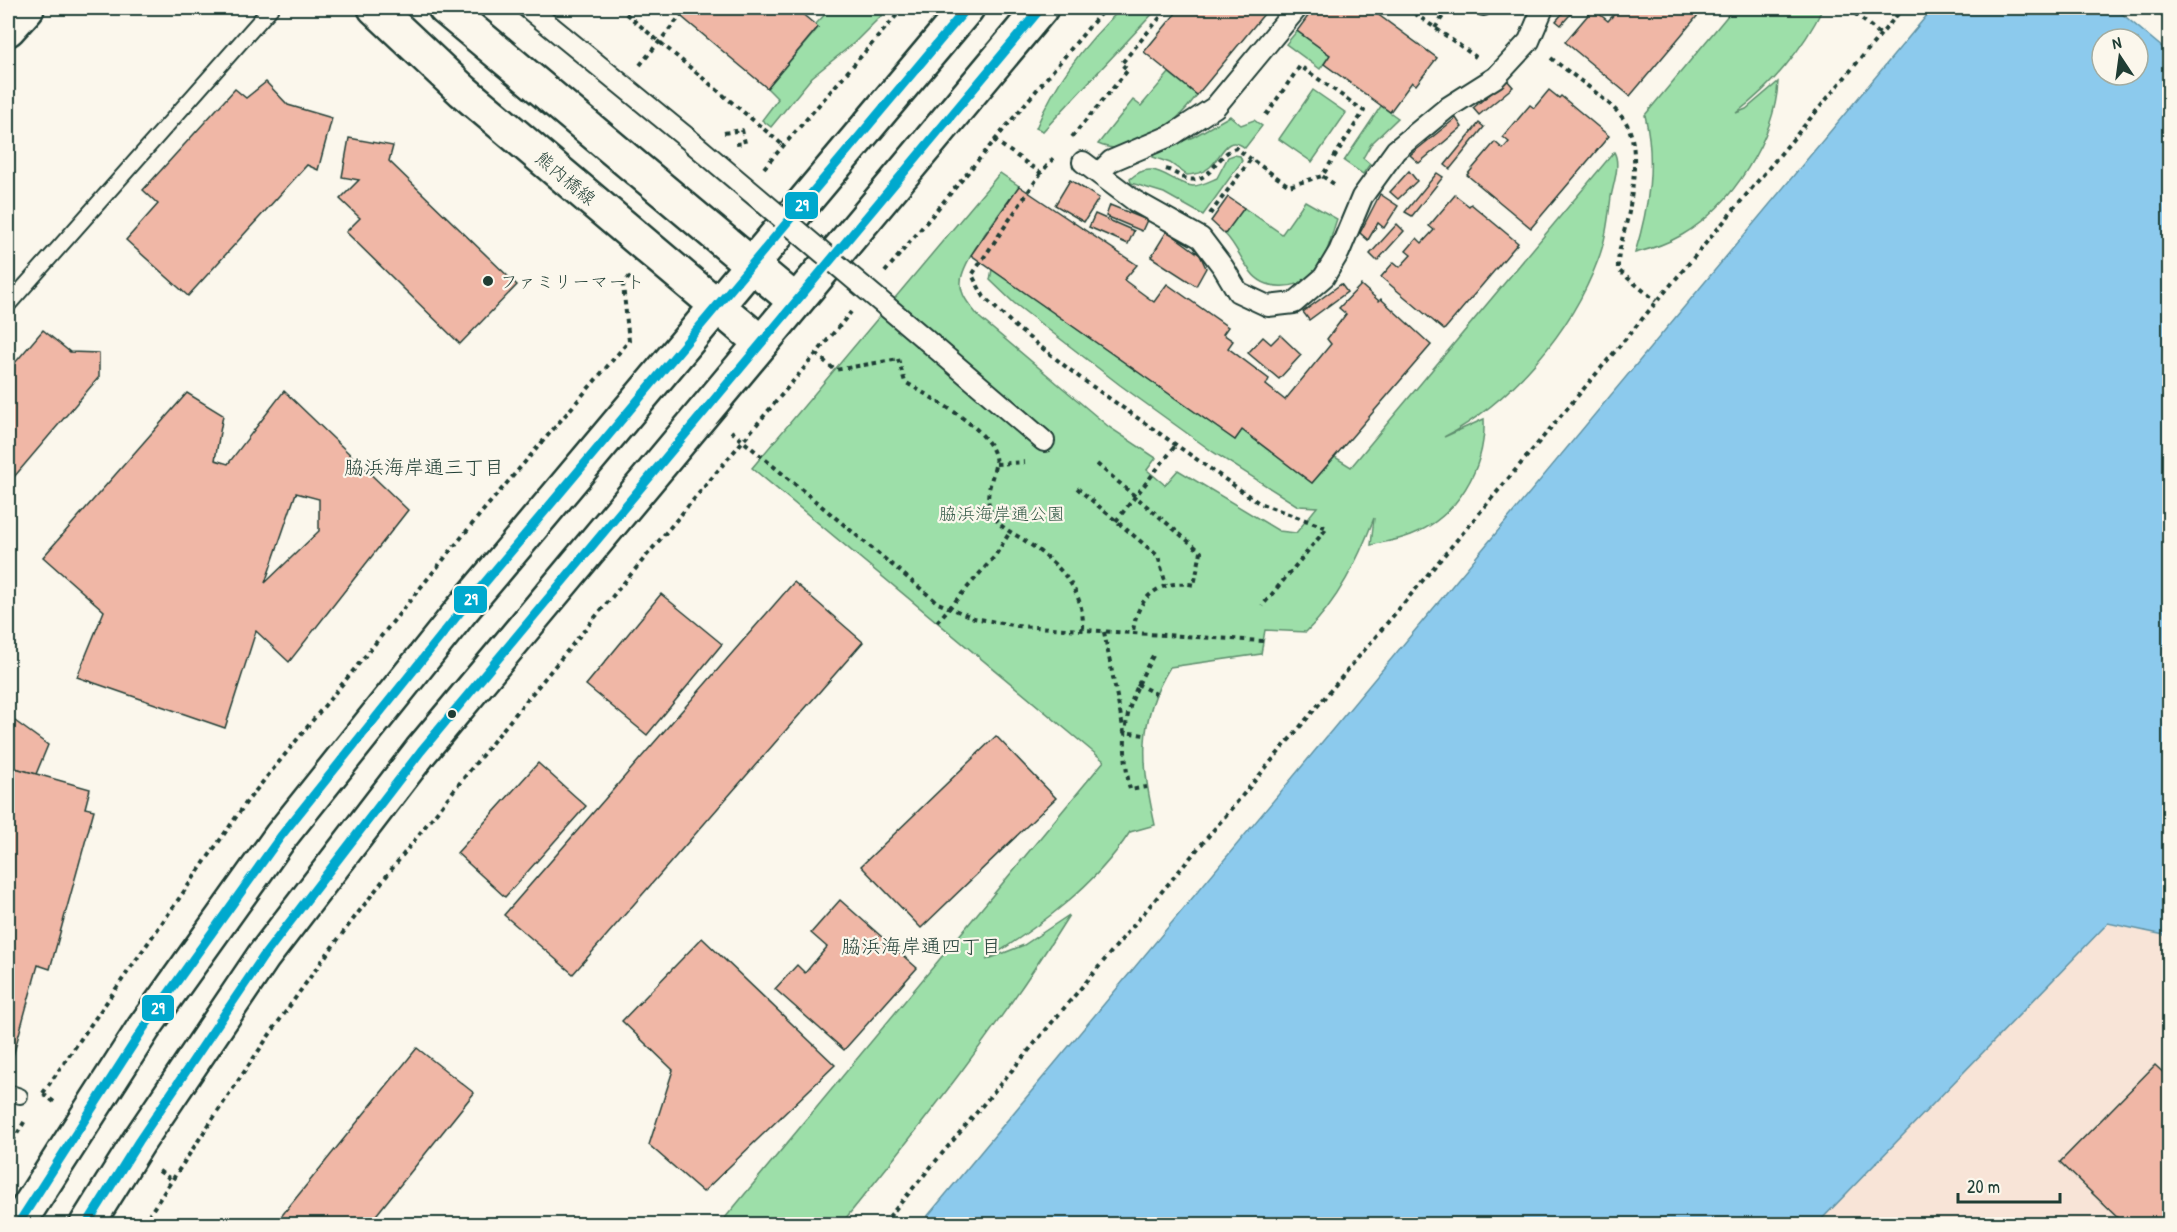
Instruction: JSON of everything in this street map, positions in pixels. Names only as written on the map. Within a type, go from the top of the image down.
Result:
[{"type":"street","points":[[8,29],[27,8]]},
{"type":"street","name":"熊内橋線","points":[[375,8],[463,91],[761,342]]},
{"type":"street","points":[[445,8],[795,301]]},
{"type":"street","points":[[528,8],[687,138],[1044,441]]},
{"type":"street","points":[[18,1224],[143,1029],[281,836],[461,611],[967,8]]},
{"type":"street","points":[[87,1224],[263,957],[421,752],[1041,8]]},
{"type":"street","points":[[1091,167],[1172,135],[1215,107],[1297,8]]},
{"type":"street","points":[[1091,167],[1135,201],[1201,238],[1238,292],[1268,306],[1294,303],[1324,277],[1339,252],[1362,197],[1396,150],[1446,108],[1499,73],[1530,40],[1544,8]]},
{"type":"lane","points":[[8,305],[271,8]]},
{"type":"path","points":[[620,8],[784,146]]},
{"type":"path","points":[[630,59],[639,66],[687,8]]},
{"type":"path","points":[[763,169],[903,8]]},
{"type":"path","points":[[883,274],[1105,8]]},
{"type":"path","points":[[1168,8],[1121,64],[1128,70],[1041,173],[972,275],[984,297],[1018,328],[1079,377],[1259,503],[1327,528],[1262,606]]},
{"type":"path","points":[[1407,8],[1499,73]]},
{"type":"path","points":[[1435,27],[1447,10],[1443,8]]},
{"type":"path","points":[[1848,8],[1880,34]]},
{"type":"path","points":[[883,1224],[1903,8]]},
{"type":"path","points":[[2154,8],[2169,20]]},
{"type":"path","points":[[1530,40],[1623,118],[1630,134],[1634,179],[1625,234],[1617,257],[1618,270],[1656,301]]},
{"type":"path","points":[[1163,167],[1184,178],[1198,179],[1213,171],[1227,150],[1236,148],[1289,186],[1322,176],[1364,111],[1300,66],[1266,116]]},
{"type":"path","points":[[994,140],[1041,173]]},
{"type":"path","points":[[1064,146],[1091,167]]},
{"type":"path","points":[[1194,234],[1251,159]]},
{"type":"path","points":[[1322,176],[1340,188]]},
{"type":"path","points":[[38,1101],[248,800],[482,512],[629,341],[623,285],[636,270]]},
{"type":"path","points":[[143,1224],[331,949],[425,826],[853,310]]},
{"type":"path","points":[[816,354],[835,370],[904,358]]},
{"type":"path","points":[[898,359],[905,382],[979,430],[994,453],[996,464],[987,490],[988,504],[994,517],[1010,532],[1053,561],[1071,579],[1084,617],[1083,631]]},
{"type":"path","points":[[726,426],[938,603],[974,618],[1018,626],[1263,641]]},
{"type":"path","points":[[1116,521],[1176,445]]},
{"type":"path","points":[[996,464],[1029,462]]},
{"type":"path","points":[[1097,464],[1201,552],[1194,585],[1179,582],[1166,585],[1150,593],[1139,606],[1134,620],[1133,634]]},
{"type":"path","points":[[1077,488],[1158,556],[1166,585]]},
{"type":"path","points":[[937,622],[995,556],[1010,532]]},
{"type":"path","points":[[1104,632],[1124,732]]},
{"type":"path","points":[[1147,787],[1130,790],[1124,758],[1124,732],[1128,708],[1137,684],[1154,654]]},
{"type":"path","points":[[1137,684],[1156,694]]},
{"type":"path","points":[[1124,732],[1144,735]]},
{"type":"path","points":[[43,1094],[63,1108]]},
{"type":"path","points":[[8,1149],[27,1117]]},
{"type":"path","points":[[153,1168],[172,1180]]},
{"type":"shaded area","points":[[2108,923],[2169,936],[2169,1224],[1817,1224]]},
{"type":"green space","points":[[831,8],[889,8],[854,43],[812,77],[771,127],[762,120],[778,99],[767,88],[818,28],[815,25]]},
{"type":"green space","points":[[1122,8],[1158,8],[1043,131],[1036,128],[1052,95],[1073,63]]},
{"type":"green space","points":[[1734,8],[1823,8],[1806,38],[1786,66],[1736,113],[1746,109],[1778,82],[1769,125],[1748,169],[1734,189],[1718,207],[1682,235],[1659,246],[1635,253],[1644,219],[1649,184],[1650,150],[1645,115]]},
{"type":"green space","points":[[1297,31],[1330,55],[1320,69],[1286,44]]},
{"type":"green space","points":[[1169,73],[1197,95],[1178,117],[1154,136],[1140,143],[1112,148],[1098,144],[1133,100],[1141,106]]},
{"type":"green space","points":[[1313,90],[1346,113],[1312,162],[1279,139]]},
{"type":"green space","points":[[1381,106],[1398,118],[1371,144],[1363,158],[1370,164],[1363,174],[1344,161]]},
{"type":"green space","points":[[1230,116],[1241,125],[1254,120],[1262,126],[1245,148],[1239,144],[1229,145],[1205,171],[1187,175],[1170,163],[1153,157],[1154,152],[1193,137]]},
{"type":"green space","name":"脇浜海岸通公園","points":[[1614,152],[1617,168],[1603,245],[1586,287],[1572,313],[1536,362],[1515,384],[1469,422],[1444,437],[1484,419],[1480,455],[1466,489],[1455,503],[1427,527],[1406,537],[1371,545],[1374,518],[1346,579],[1328,607],[1306,632],[1265,630],[1261,654],[1170,667],[1151,707],[1145,744],[1147,783],[1155,825],[1130,832],[1100,870],[1065,903],[1046,919],[986,960],[1024,945],[1069,915],[1043,956],[960,1073],[841,1224],[720,1224],[1104,761],[752,468],[1000,173],[1019,186],[985,233],[963,272],[962,292],[973,310],[1109,427],[1156,458],[1147,470],[1165,485],[1178,470],[1279,531],[1296,533],[1317,507],[1298,506],[1213,452],[1120,385],[1014,303],[990,280],[992,269],[1235,440],[1242,430],[1312,483],[1335,457],[1351,467]]},
{"type":"green space","points":[[1240,156],[1242,161],[1203,215],[1164,193],[1131,183],[1130,179],[1147,170],[1162,173],[1185,184],[1199,185],[1217,178],[1228,157]]},
{"type":"green space","points":[[1305,201],[1337,219],[1328,249],[1318,270],[1306,280],[1290,286],[1264,283],[1251,272],[1225,234],[1244,208],[1282,234]]},
{"type":"water","points":[[1933,8],[2115,8],[2138,27],[2090,27],[2090,87],[2150,87],[2150,37],[2169,53],[2169,936],[2108,923],[1817,1224],[921,1224]]},
{"type":"building","points":[[671,8],[795,8],[818,27],[767,88]]},
{"type":"building","points":[[1180,8],[1269,8],[1197,95],[1144,52]]},
{"type":"building","points":[[1314,8],[1369,8],[1437,58],[1416,85],[1412,82],[1390,112],[1324,64],[1330,55],[1297,31]]},
{"type":"building","points":[[1567,8],[1576,8],[1561,25],[1556,21]]},
{"type":"building","points":[[1620,8],[1704,8],[1630,96],[1565,42],[1593,9],[1608,21]]},
{"type":"building","points":[[1507,80],[1513,87],[1479,115],[1473,108]]},
{"type":"building","points":[[266,82],[288,105],[332,118],[318,170],[307,165],[188,296],[126,240],[158,204],[143,190],[235,89],[246,98]]},
{"type":"building","points":[[1549,90],[1559,98],[1561,96],[1609,136],[1531,228],[1467,175],[1495,142],[1503,149],[1509,142],[1503,137],[1530,105],[1534,108]]},
{"type":"building","points":[[1456,118],[1462,127],[1419,163],[1410,155]]},
{"type":"building","points":[[1479,123],[1484,127],[1450,169],[1445,165]]},
{"type":"building","points":[[349,138],[393,146],[389,161],[517,285],[460,344],[346,232],[360,218],[340,199],[359,180],[342,177]]},
{"type":"building","points":[[1409,171],[1417,181],[1398,199],[1390,192]]},
{"type":"building","points":[[1437,173],[1443,177],[1412,216],[1405,212]]},
{"type":"building","points":[[1070,180],[1099,198],[1084,222],[1055,205]]},
{"type":"building","points":[[1019,186],[1137,265],[1124,280],[1154,302],[1167,284],[1228,327],[1223,334],[1233,341],[1228,348],[1269,379],[1266,385],[1285,400],[1331,344],[1327,339],[1346,314],[1339,308],[1361,285],[1379,301],[1381,299],[1431,345],[1312,483],[1242,430],[1235,440],[971,255]]},
{"type":"building","points":[[1380,194],[1398,206],[1384,228],[1378,223],[1368,240],[1360,233]]},
{"type":"building","points":[[1455,195],[1469,206],[1471,204],[1518,243],[1444,330],[1381,277],[1394,262],[1400,267],[1411,255],[1406,251],[1417,238],[1422,243],[1434,230],[1429,226]]},
{"type":"building","points":[[1228,197],[1244,208],[1225,234],[1211,221]]},
{"type":"building","points":[[1110,205],[1147,220],[1142,231],[1106,216]]},
{"type":"building","points":[[1095,214],[1134,231],[1128,244],[1089,227]]},
{"type":"building","points":[[1397,224],[1404,231],[1377,261],[1370,254]]},
{"type":"building","points":[[1167,231],[1200,255],[1206,268],[1196,286],[1151,257]]},
{"type":"building","points":[[1341,284],[1347,292],[1309,320],[1303,312]]},
{"type":"building","points":[[43,330],[70,352],[99,353],[99,377],[8,484],[8,371]]},
{"type":"building","points":[[1280,335],[1301,355],[1279,379],[1248,353],[1263,337],[1271,344]]},
{"type":"building","points":[[284,391],[408,510],[289,662],[256,631],[225,728],[77,677],[104,611],[43,557],[187,393],[223,415],[215,460],[228,464]],"holes":[[[296,493],[319,499],[319,531],[265,583]]]},
{"type":"building","points":[[794,582],[863,642],[573,974],[504,915]]},
{"type":"building","points":[[661,594],[722,644],[647,735],[586,685]]},
{"type":"building","points":[[8,716],[48,745],[36,774],[8,766]]},
{"type":"building","points":[[996,736],[1056,798],[921,928],[861,866]]},
{"type":"building","points":[[538,763],[586,806],[505,897],[457,853]]},
{"type":"building","points":[[8,766],[90,789],[85,808],[94,810],[50,969],[38,965],[13,1056],[8,1054]]},
{"type":"building","points":[[840,900],[917,968],[844,1050],[775,989],[797,965],[805,973],[827,947],[811,933]]},
{"type":"building","points":[[702,938],[835,1065],[703,1192],[649,1145],[673,1070],[622,1021]]},
{"type":"building","points":[[417,1048],[474,1093],[369,1224],[275,1224]]},
{"type":"building","points":[[2155,1065],[2170,1079],[2170,1210],[2155,1224],[2124,1224],[2060,1162]]},
{"type":"transit line","name":"29","points":[[18,1224],[143,1029],[281,836],[461,611],[967,8]]},
{"type":"transit line","name":"29","points":[[87,1224],[139,1141],[263,957],[421,751],[1041,8]]},
{"type":"place","name":"ファミリーマート","points":[[488,281]]},
{"type":"district","name":"脇浜海岸通三丁目","points":[[424,466]]},
{"type":"district","name":"脇浜海岸通四丁目","points":[[921,945]]}]
